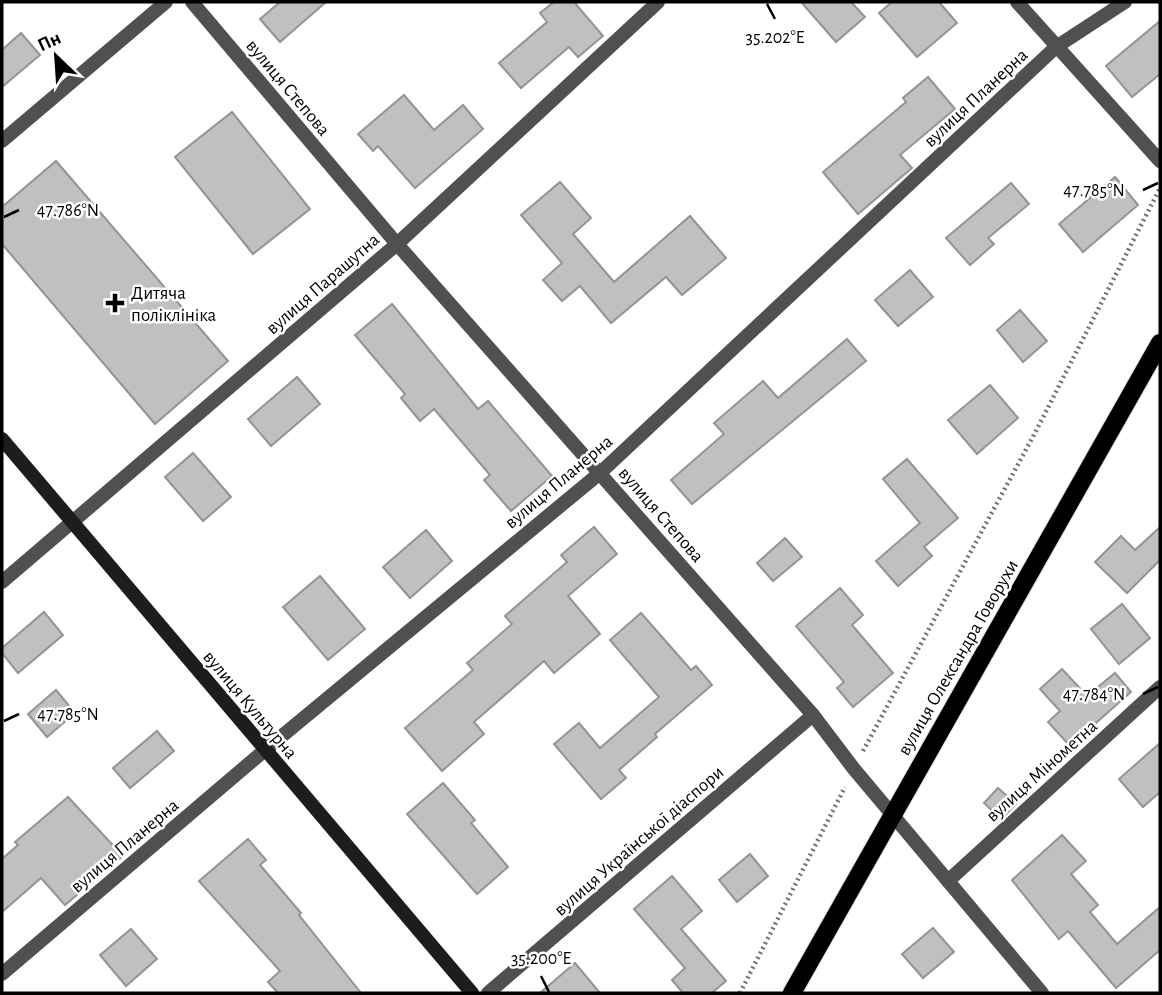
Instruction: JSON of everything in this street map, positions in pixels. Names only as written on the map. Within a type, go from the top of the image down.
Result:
[{"type":"main road","name":"вулиця Олександра Говорухи","points":[[792,993],[1160,342]]},
{"type":"street","points":[[2,141],[166,2]]},
{"type":"street","name":"вулиця Степова","points":[[192,2],[397,244],[813,715],[853,769],[1042,993]]},
{"type":"street","name":"вулиця Парашутна","points":[[2,582],[397,244],[658,2]]},
{"type":"street","points":[[1017,2],[1160,161]]},
{"type":"street","name":"вулиця Планерна","points":[[2,974],[265,750],[600,473],[1056,47],[1125,2]]},
{"type":"street","name":"вулиця Культурна","points":[[2,439],[472,993]]},
{"type":"street","name":"вулиця Мінометна","points":[[948,881],[1160,687]]},
{"type":"street","name":"вулиця Української діаспори","points":[[488,993],[813,715]]},
{"type":"path","points":[[740,993],[853,769],[1036,431],[1160,188]]},
{"type":"building","points":[[280,2],[326,2],[280,42],[260,19]]},
{"type":"building","points":[[554,2],[574,2],[603,36],[578,57],[569,47],[521,88],[499,63],[547,22],[540,13]]},
{"type":"building","points":[[801,2],[851,2],[865,17],[836,42]]},
{"type":"building","points":[[892,2],[939,2],[957,23],[917,57],[879,13]]},
{"type":"building","points":[[1160,21],[1160,74],[1132,97],[1106,66]]},
{"type":"building","points":[[21,33],[40,55],[2,87],[2,50]]},
{"type":"building","points":[[928,77],[955,109],[900,155],[912,168],[858,214],[823,172],[906,102],[903,98]]},
{"type":"building","points":[[404,95],[434,130],[463,105],[483,129],[415,188],[378,146],[373,151],[358,134]]},
{"type":"building","points":[[232,112],[310,209],[253,254],[175,157]]},
{"type":"building","name":"Дитяча поліклініка","points":[[56,161],[228,361],[155,424],[2,244],[2,207]]},
{"type":"building","points":[[1115,177],[1138,205],[1083,252],[1059,224]]},
{"type":"building","points":[[560,182],[591,218],[573,234],[614,282],[690,216],[726,258],[682,295],[666,277],[611,323],[580,286],[562,301],[543,280],[562,263],[521,215]]},
{"type":"building","points":[[1011,183],[1029,204],[988,238],[994,244],[970,265],[946,238]]},
{"type":"building","points":[[910,270],[933,297],[898,326],[875,300]]},
{"type":"building","points":[[392,304],[478,409],[488,401],[552,476],[511,511],[484,480],[490,475],[434,409],[420,421],[401,398],[405,394],[355,335]]},
{"type":"building","points":[[1020,310],[1047,341],[1023,362],[997,330]]},
{"type":"building","points":[[847,339],[866,361],[692,504],[671,480],[724,434],[714,423],[763,381],[778,398]]},
{"type":"building","points":[[297,377],[320,404],[271,446],[248,419]]},
{"type":"building","points":[[990,385],[1018,418],[977,454],[948,420]]},
{"type":"building","points":[[193,453],[231,497],[203,521],[165,477]]},
{"type":"building","points":[[907,459],[958,518],[924,547],[932,556],[898,586],[876,561],[920,523],[883,479]]},
{"type":"building","points":[[594,527],[617,554],[568,596],[600,634],[554,673],[544,661],[474,722],[484,734],[442,771],[405,728],[473,670],[467,663],[512,624],[505,616],[567,562],[561,555]]},
{"type":"building","points":[[1160,527],[1160,560],[1127,593],[1095,562],[1121,536],[1135,550]]},
{"type":"building","points":[[426,530],[452,561],[410,598],[383,567]]},
{"type":"building","points":[[785,538],[802,557],[773,581],[757,563]]},
{"type":"building","points":[[320,576],[365,629],[328,660],[283,607]]},
{"type":"building","points":[[840,588],[863,615],[852,625],[893,673],[853,707],[837,688],[844,682],[796,626]]},
{"type":"building","points":[[1122,604],[1150,638],[1119,664],[1091,629]]},
{"type":"building","points":[[44,612],[63,635],[18,673],[2,653],[2,648]]},
{"type":"building","points":[[641,613],[691,670],[696,666],[712,685],[655,734],[657,737],[619,770],[626,778],[601,799],[554,744],[579,723],[600,748],[659,697],[610,640]]},
{"type":"building","points":[[1062,669],[1087,696],[1115,673],[1131,692],[1070,746],[1048,722],[1060,711],[1040,689]]},
{"type":"building","points":[[56,690],[75,713],[47,737],[28,714]]},
{"type":"building","points":[[157,731],[174,751],[130,788],[113,768]]},
{"type":"building","points":[[1160,743],[1160,792],[1143,807],[1119,779]]},
{"type":"building","points":[[443,783],[475,820],[471,823],[508,867],[477,894],[407,814]]},
{"type":"building","points":[[998,788],[1016,804],[1001,819],[984,803]]},
{"type":"building","points":[[68,797],[123,856],[65,905],[41,878],[2,912],[2,859],[18,845],[15,842]]},
{"type":"building","points":[[1062,835],[1086,861],[1071,874],[1098,905],[1090,912],[1117,944],[1160,907],[1160,950],[1116,988],[1068,931],[1059,939],[1012,880]]},
{"type":"building","points":[[248,839],[266,860],[260,865],[301,913],[299,915],[361,993],[278,993],[268,982],[280,971],[199,881]]},
{"type":"building","points":[[750,854],[768,876],[737,902],[719,880]]},
{"type":"building","points":[[672,876],[702,911],[681,929],[726,981],[712,993],[683,993],[672,980],[685,968],[634,909]]},
{"type":"building","points":[[933,928],[954,952],[923,978],[902,954]]},
{"type":"building","points":[[131,929],[157,959],[126,986],[100,955]]},
{"type":"building","points":[[575,963],[600,993],[540,993]]},
{"type":"place","name":"Дитяча поліклініка","points":[[115,303]]}]
